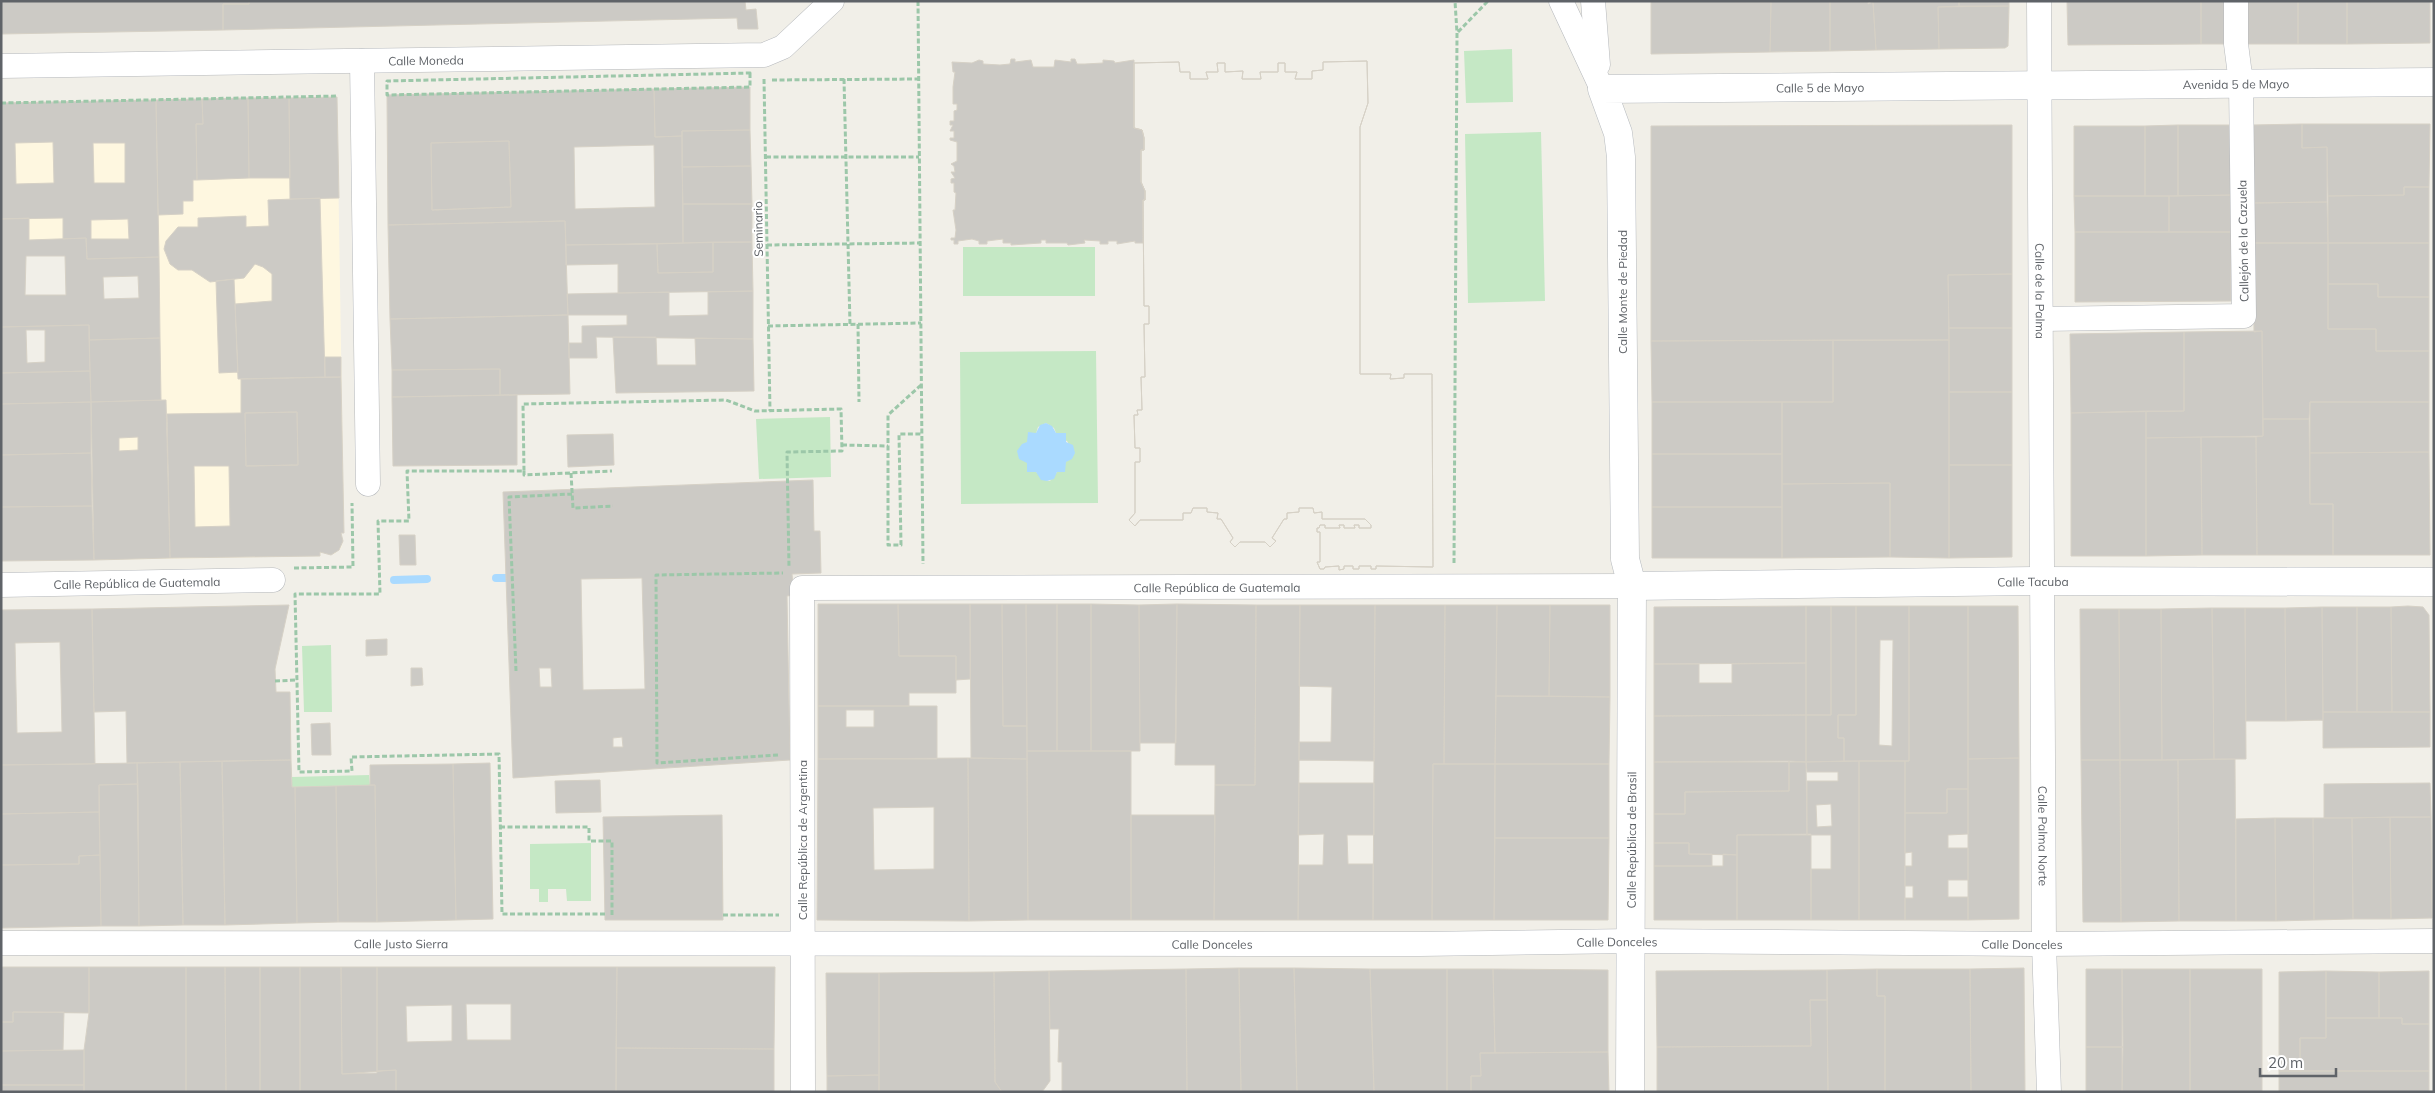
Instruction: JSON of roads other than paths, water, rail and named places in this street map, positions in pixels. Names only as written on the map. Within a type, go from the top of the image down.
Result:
[{"type":"street","name":"Calle Moneda","points":[[1,66],[764,55],[783,47],[832,1]]},
{"type":"street","points":[[1561,1],[1602,89]]},
{"type":"street","name":"Calle Monte de Piedad","points":[[1593,1],[1597,61],[1602,89],[1618,133],[1621,157],[1625,559],[1632,586]]},
{"type":"street","name":"Calle de la Palma","points":[[2039,1],[2042,581]]},
{"type":"street","points":[[2236,1],[2236,44],[2241,83]]},
{"type":"street","points":[[362,61],[368,484]]},
{"type":"street","name":"Avenida 5 de Mayo","points":[[2038,86],[2434,82]]},
{"type":"street","name":"Callejón de la Cazuela","points":[[2042,320],[2244,316],[2241,83]]},
{"type":"street","name":"Calle 5 de Mayo","points":[[1602,89],[2038,86]]},
{"type":"street","name":"Calle República de Guatemala","points":[[1,585],[273,580]]},
{"type":"street","name":"Calle Tacuba","points":[[1632,586],[2042,581],[2434,582]]},
{"type":"street","name":"Calle Palma Norte","points":[[2042,581],[2044,944],[2049,1092]]},
{"type":"street","name":"Calle República de Guatemala","points":[[802,588],[1632,586]]},
{"type":"street","name":"Calle República de Brasil","points":[[1630,1092],[1632,586]]},
{"type":"street","name":"Calle República de Argentina","points":[[802,588],[803,1092]]},
{"type":"street","name":"Calle Donceles","points":[[802,943],[1420,944],[1632,941],[2044,944],[2434,941]]},
{"type":"street","name":"Calle Justo Sierra","points":[[1,943],[802,943]]},
{"type":"water","points":[[1046,423],[1052,426],[1056,433],[1066,433],[1066,442],[1073,445],[1075,453],[1072,459],[1066,462],[1065,472],[1057,472],[1054,479],[1047,481],[1041,480],[1036,472],[1027,472],[1027,463],[1019,459],[1017,451],[1022,444],[1027,442],[1028,432],[1036,433],[1040,425]]},
{"type":"waterway","points":[[496,578],[514,578]]},
{"type":"waterway","points":[[394,580],[427,579]]}]
